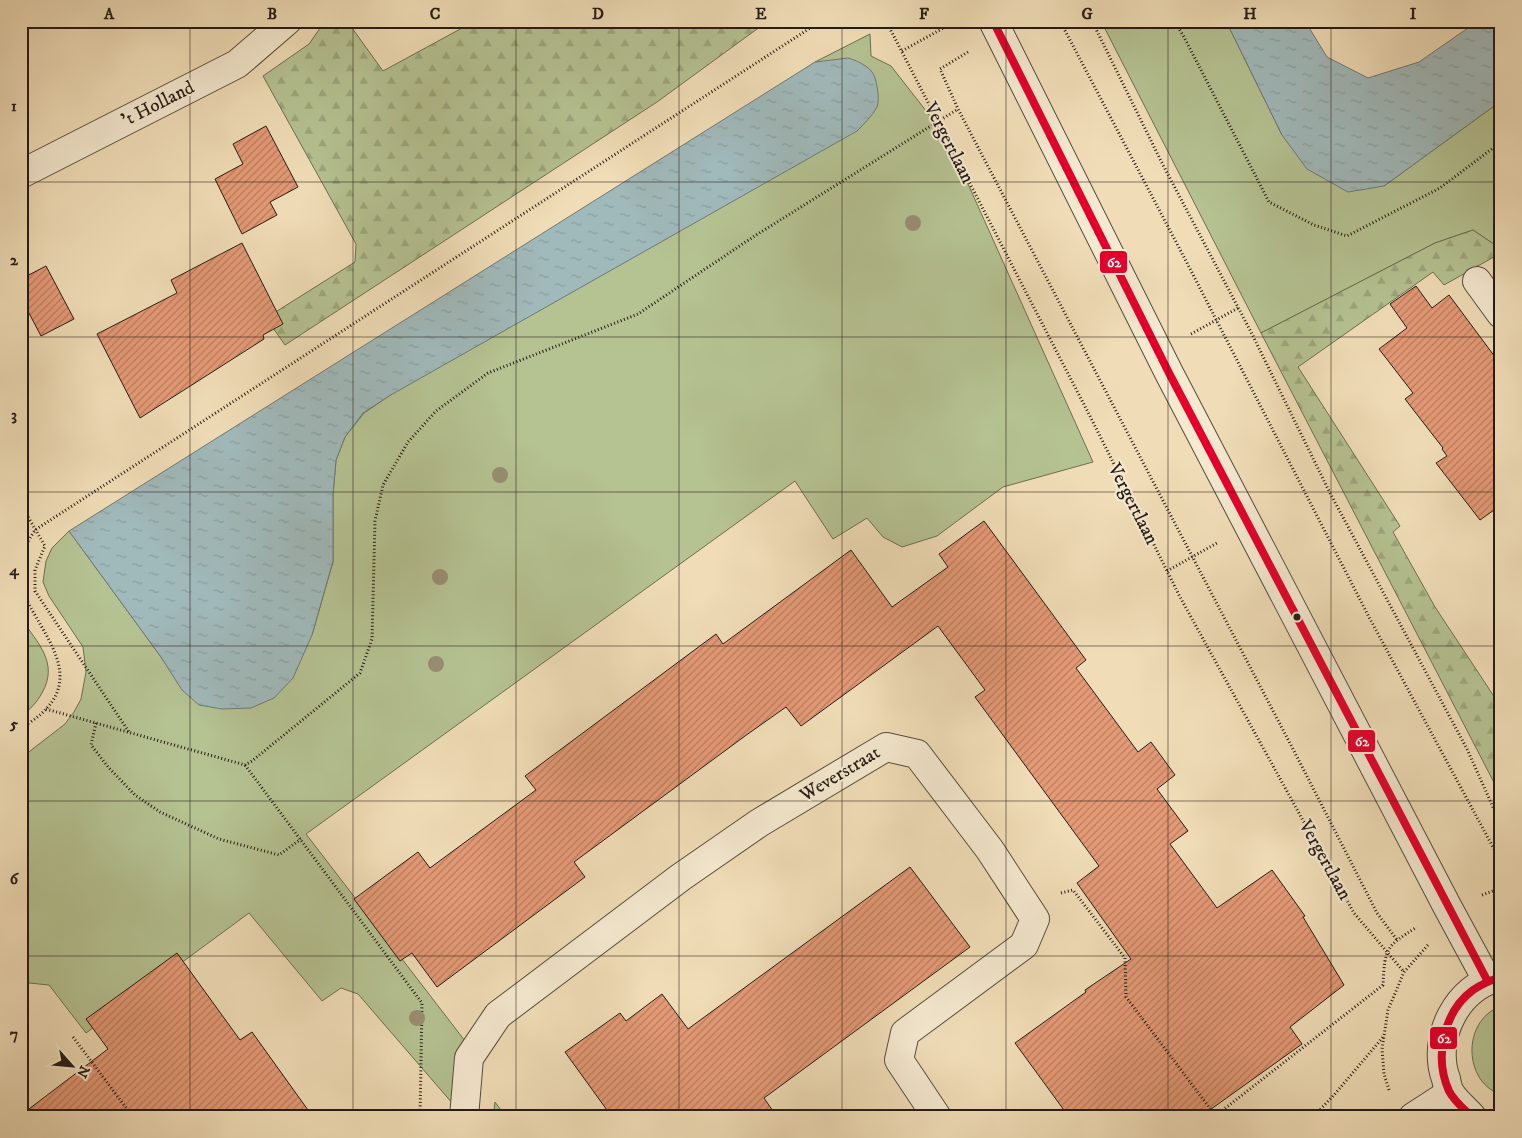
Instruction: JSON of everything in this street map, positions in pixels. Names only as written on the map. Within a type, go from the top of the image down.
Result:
[{"type":"street","name":"'t Holland","points":[[21,174],[237,64],[287,21]]},
{"type":"street","points":[[994,21],[1169,372],[1447,906],[1494,979],[1471,991],[1453,1012],[1442,1042],[1442,1068],[1450,1093],[1472,1117]]},
{"type":"street","points":[[1477,281],[1501,314]]},
{"type":"street","name":"Weverstraat","points":[[464,1117],[469,1058],[498,1015],[681,877],[744,834],[886,747],[917,754],[990,850],[1035,919],[1024,945],[905,1033],[899,1060],[937,1117]]},
{"type":"street","points":[[1413,1117],[1450,1093]]},
{"type":"path","points":[[21,557],[35,530],[821,21]]},
{"type":"path","points":[[869,21],[888,26]]},
{"type":"path","name":"Vergertlaan","points":[[886,21],[1167,571],[1354,913],[1404,972],[1388,1010],[1384,1035]]},
{"type":"path","points":[[902,51],[956,21]]},
{"type":"path","points":[[1060,21],[1370,619],[1494,850],[1501,868]]},
{"type":"path","points":[[1092,21],[1330,493],[1467,749],[1501,825]]},
{"type":"path","points":[[1174,21],[1269,202],[1314,225],[1347,236],[1440,188],[1501,142]]},
{"type":"path","points":[[246,765],[360,673],[372,639],[375,521],[383,485],[408,442],[436,411],[488,373],[638,314],[754,237],[958,109],[1193,556],[1377,913],[1397,940]]},
{"type":"path","points":[[1190,335],[1238,308]]},
{"type":"path","points":[[21,505],[45,546],[35,570],[36,591],[129,732]]},
{"type":"path","points":[[1167,571],[1218,542]]},
{"type":"path","points":[[21,586],[25,598],[57,656],[61,680],[57,693],[46,709],[21,728]]},
{"type":"path","points":[[46,709],[246,765],[422,1003],[420,1117]]},
{"type":"path","points":[[96,723],[91,746],[135,795],[160,812],[219,839],[279,855],[301,839]]},
{"type":"path","points":[[1024,902],[1073,890],[1125,958],[1126,997],[1215,1116],[1383,985],[1386,951],[1397,940],[1447,906],[1501,888]]},
{"type":"path","points":[[1384,1035],[1382,1049],[1384,1074],[1389,1091]]},
{"type":"path","points":[[1313,1117],[1384,1035]]},
{"type":"path","points":[[74,1037],[133,1117]]},
{"type":"green space","points":[[325,21],[347,21],[383,71],[475,21],[768,21],[657,102],[285,345],[266,318],[355,262],[356,244],[263,76],[309,44]]},
{"type":"green space","points":[[1101,21],[1226,21],[1282,135],[1384,186],[1501,101],[1501,249],[1473,230],[1435,243],[1261,333]]},
{"type":"green space","points":[[870,34],[871,56],[891,66],[941,130],[959,164],[1093,462],[1003,487],[937,536],[902,547],[883,537],[867,518],[833,539],[795,481],[306,834],[465,1041],[453,1104],[358,994],[341,988],[322,1001],[249,913],[86,1033],[49,985],[29,983],[21,988],[21,758],[65,724],[81,699],[86,672],[83,647],[49,596],[43,582],[46,561],[52,548],[69,531],[161,657],[182,689],[312,635],[333,562],[333,495],[336,460],[345,437],[364,413],[856,61],[815,62]]},
{"type":"green space","points":[[1473,230],[1501,249],[1501,253],[1444,285],[1433,272],[1298,367],[1400,526],[1393,532],[1435,607],[1501,707],[1501,796],[1261,333],[1435,243]]},
{"type":"green space","points":[[21,619],[40,645],[47,663],[48,672],[47,682],[36,703],[21,716]]},
{"type":"green space","points":[[1501,1006],[1501,1096],[1480,1079],[1474,1066],[1472,1045],[1478,1026],[1491,1011]]},
{"type":"green space","points":[[495,1102],[506,1117],[493,1117]]},
{"type":"water","points":[[1226,21],[1305,21],[1327,57],[1368,78],[1419,62],[1478,21],[1501,21],[1501,101],[1384,186],[1348,192],[1307,169],[1282,135]]},
{"type":"water","points":[[848,58],[870,69],[878,89],[877,107],[857,131],[389,396],[363,413],[345,437],[336,460],[333,495],[333,561],[312,635],[293,678],[274,698],[251,708],[222,709],[199,705],[182,690],[161,657],[69,531],[815,62]]},
{"type":"building","points":[[266,126],[298,187],[270,202],[277,215],[242,234],[215,179],[243,164],[233,144]]},
{"type":"building","points":[[242,243],[283,324],[263,335],[264,339],[140,418],[97,334],[177,293],[171,280]]},
{"type":"building","points":[[46,266],[74,319],[41,336],[21,298],[21,279]]},
{"type":"building","points":[[1416,286],[1432,308],[1449,295],[1501,365],[1501,505],[1480,520],[1436,463],[1447,456],[1443,448],[1405,399],[1413,393],[1379,349],[1407,328],[1390,304]]},
{"type":"building","points":[[984,521],[1086,660],[1076,668],[1138,752],[1151,742],[1175,775],[1157,789],[1188,831],[1170,844],[1217,908],[1272,870],[1305,916],[1303,917],[1344,985],[1290,1027],[1302,1044],[1200,1117],[1069,1117],[1015,1043],[1086,992],[1085,990],[1131,959],[1077,883],[1099,866],[975,697],[985,690],[938,626],[801,726],[786,707],[745,736],[574,862],[585,877],[437,987],[412,953],[400,961],[354,899],[418,852],[430,868],[536,790],[525,776],[716,634],[723,644],[851,550],[892,607],[948,567],[939,554]]},
{"type":"building","points":[[910,867],[970,947],[764,1098],[777,1117],[612,1117],[565,1052],[620,1013],[626,1021],[662,994],[688,1029]]},
{"type":"building","points":[[177,953],[240,1040],[252,1032],[313,1117],[21,1117],[21,1115],[108,1049],[86,1019]]},
{"type":"transit line","name":"62","points":[[993,21],[1169,373],[1487,980]]},
{"type":"transit line","name":"62","points":[[1472,1117],[1451,1095],[1444,1078],[1442,1064],[1444,1036],[1454,1010],[1463,999],[1473,990],[1501,977]]}]
